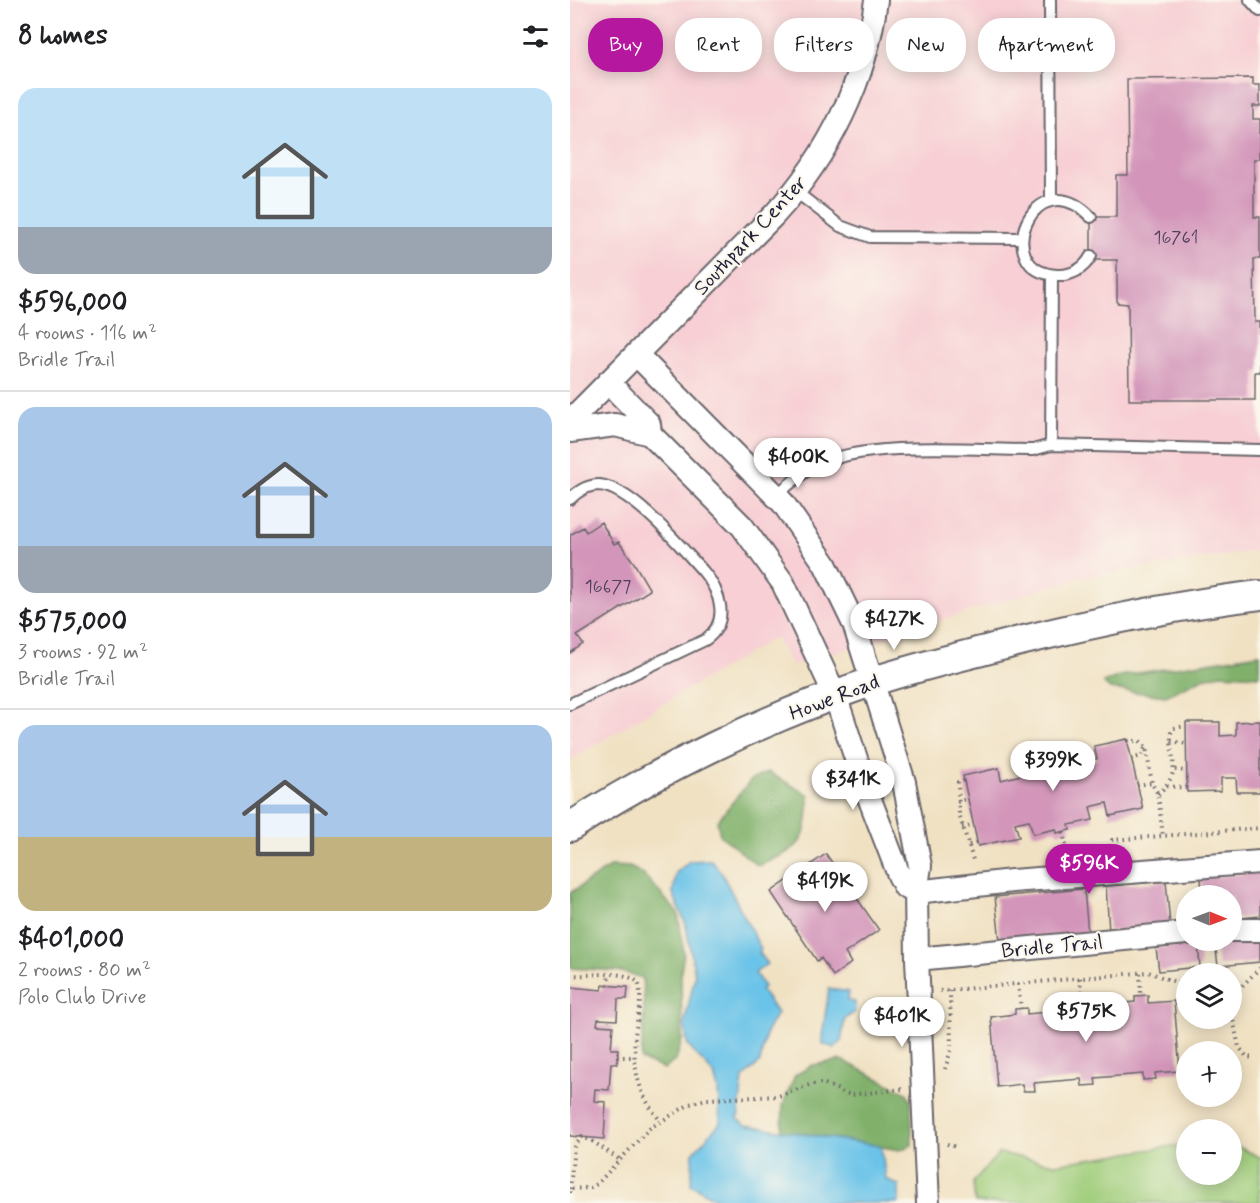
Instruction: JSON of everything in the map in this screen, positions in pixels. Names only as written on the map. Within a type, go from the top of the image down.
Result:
[{"type":"street","name":"Southpark Center","points":[[570,421],[795,191],[828,143],[850,99],[869,39],[876,0]]},
{"type":"street","points":[[636,354],[776,495],[806,534],[833,579],[854,624],[874,681],[904,782],[920,866],[916,892],[917,958],[928,1203]]},
{"type":"street","points":[[608,382],[649,424],[650,434]]},
{"type":"street","points":[[570,431],[615,425],[650,434],[725,508],[764,554],[789,594],[835,695],[867,792],[905,887],[916,892],[1023,880],[1260,862]]},
{"type":"street","name":"Howe Road","points":[[570,827],[656,777],[780,718],[874,681],[1119,618],[1260,595]]},
{"type":"street","points":[[1242,930],[1260,930]]},
{"type":"street","name":"Bridle Trail","points":[[917,958],[1176,934]]},
{"type":"lane","points":[[1050,0],[1051,201]]},
{"type":"lane","points":[[1250,0],[1260,11]]},
{"type":"lane","points":[[795,191],[840,226],[870,237],[1022,238]]},
{"type":"lane","points":[[1091,217],[1073,203],[1051,201],[1030,214],[1023,227],[1022,238],[1024,252],[1032,264],[1052,275],[1072,273],[1084,266],[1091,256]]},
{"type":"lane","points":[[1052,275],[1052,446]]},
{"type":"lane","points":[[776,495],[815,465],[862,451],[1033,450],[1052,446],[1260,450]]},
{"type":"lane","points":[[570,499],[584,488],[595,485],[607,486],[629,499],[708,577],[719,595],[720,604],[717,627],[710,637],[570,704]]},
{"type":"path","points":[[1158,794],[1167,786],[1175,770],[1171,741],[1172,730],[1186,726]]},
{"type":"path","points":[[1128,741],[1140,741],[1146,747],[1152,783],[1158,794],[1163,837]]},
{"type":"path","points":[[1171,741],[1186,744]]},
{"type":"path","points":[[1131,759],[1142,756],[1146,747]]},
{"type":"path","points":[[1175,770],[1187,771]]},
{"type":"path","points":[[964,781],[958,782],[957,802],[976,874]]},
{"type":"path","points":[[1137,785],[1152,783]]},
{"type":"path","points":[[1167,786],[1187,788]]},
{"type":"path","points":[[957,802],[967,799]]},
{"type":"path","points":[[962,827],[973,825]]},
{"type":"path","points":[[1063,832],[1070,864]]},
{"type":"path","points":[[969,845],[977,842]]},
{"type":"path","points":[[1242,986],[1260,968]]},
{"type":"path","points":[[919,992],[1148,972],[1176,982]]},
{"type":"path","points":[[1140,973],[1141,996]]},
{"type":"path","points":[[608,985],[609,974]]},
{"type":"path","points":[[570,975],[609,974],[632,977],[640,988],[634,1058],[642,1093],[660,1121]]},
{"type":"path","points":[[1080,978],[1082,1003]]},
{"type":"path","points":[[1018,984],[1021,1009]]},
{"type":"path","points":[[1235,1029],[1239,1047],[1247,1057],[1255,1058]]},
{"type":"path","points":[[617,1057],[634,1058]]},
{"type":"path","points":[[620,1160],[582,1137],[574,1147],[570,1191],[590,1188],[620,1160],[660,1121],[690,1104],[715,1099],[778,1096],[812,1084],[823,1083],[850,1095],[923,1086]]},
{"type":"path","points":[[570,1142],[577,1143]]},
{"type":"shaded area","points":[[570,0],[1260,0],[1260,550],[1079,578],[792,666],[775,637],[570,760]]},
{"type":"green space","points":[[1260,654],[1260,676],[1221,674],[1203,678],[1166,696],[1110,689],[1103,683],[1119,676]]},
{"type":"green space","points":[[768,772],[809,795],[808,812],[804,834],[800,842],[785,854],[758,866],[720,835],[717,821],[751,780]]},
{"type":"green space","points":[[611,866],[630,867],[643,874],[678,913],[684,953],[681,971],[682,1040],[676,1060],[664,1069],[641,1060],[644,1012],[643,978],[618,971],[570,968],[570,893]]},
{"type":"green space","points":[[842,1060],[907,1093],[911,1101],[912,1145],[900,1150],[782,1131],[783,1105],[795,1075],[813,1065]]},
{"type":"green space","points":[[1176,1146],[1176,1185],[1242,1185],[1242,1149],[1260,1157],[1260,1203],[975,1203],[973,1182],[999,1153],[1055,1164]]},
{"type":"water","points":[[711,860],[721,872],[761,949],[759,952],[767,964],[755,973],[764,987],[761,990],[777,1013],[766,1033],[760,1062],[743,1078],[738,1119],[746,1125],[881,1146],[886,1179],[899,1186],[899,1203],[722,1203],[691,1184],[693,1153],[720,1123],[718,1090],[714,1074],[688,1046],[684,1024],[695,976],[686,925],[673,893],[676,873],[690,861]]},
{"type":"water","points":[[829,989],[849,992],[848,1001],[855,1002],[855,1012],[845,1019],[841,1042],[834,1048],[823,1044],[822,1037]]},
{"type":"building","points":[[1253,78],[1253,85],[1260,85],[1260,106],[1253,106],[1253,119],[1260,119],[1260,159],[1254,159],[1254,217],[1260,217],[1260,259],[1254,259],[1255,322],[1260,322],[1260,372],[1255,372],[1255,400],[1129,400],[1128,304],[1117,303],[1117,260],[1091,260],[1091,217],[1116,217],[1116,175],[1128,175],[1127,79]]},
{"type":"building","points":[[601,522],[614,544],[619,542],[650,590],[577,636],[583,644],[570,653],[570,535],[583,527],[586,532]]},
{"type":"building","points":[[1260,721],[1260,792],[1237,792],[1236,778],[1221,778],[1221,791],[1187,792],[1186,722],[1220,722],[1220,736],[1236,735],[1236,722]]},
{"type":"building","points":[[1127,739],[1143,809],[1110,816],[1107,803],[1090,807],[1093,820],[1069,825],[1070,830],[1057,833],[1056,829],[1033,834],[1029,820],[1015,823],[1019,837],[978,846],[963,776],[999,768],[1001,780],[1021,775],[1018,761],[1077,748],[1080,762],[1097,759],[1094,746]]},
{"type":"building","points":[[826,854],[879,930],[845,953],[851,963],[833,976],[821,958],[817,961],[771,892]]},
{"type":"building","points":[[1260,872],[1260,916],[1242,918],[1242,885],[1201,885],[1201,878]]},
{"type":"building","points":[[1166,881],[1170,925],[1109,931],[1106,886]]},
{"type":"building","points":[[1084,889],[1088,933],[1000,941],[995,897]]},
{"type":"building","points":[[1260,940],[1260,962],[1218,963],[1216,951],[1242,951],[1242,941]]},
{"type":"building","points":[[1176,946],[1176,951],[1199,951],[1200,963],[1176,963],[1176,969],[1159,971],[1156,948]]},
{"type":"building","points":[[603,985],[628,987],[627,999],[618,999],[617,1020],[598,1019],[597,1025],[613,1026],[611,1049],[618,1049],[617,1064],[611,1063],[609,1090],[595,1089],[594,1101],[606,1102],[604,1139],[570,1136],[570,987],[602,990]]},
{"type":"building","points":[[1148,995],[1148,1003],[1174,1001],[1177,1041],[1176,1071],[1155,1073],[1156,1079],[1143,1080],[1143,1074],[1095,1078],[1096,1085],[1082,1086],[1081,1079],[1034,1083],[1035,1091],[1023,1091],[1022,1084],[997,1087],[991,1017],[1015,1014],[1015,1009],[1027,1008],[1027,1014],[1077,1009],[1076,1004],[1089,1002],[1090,1006],[1135,1002],[1135,996]]}]
